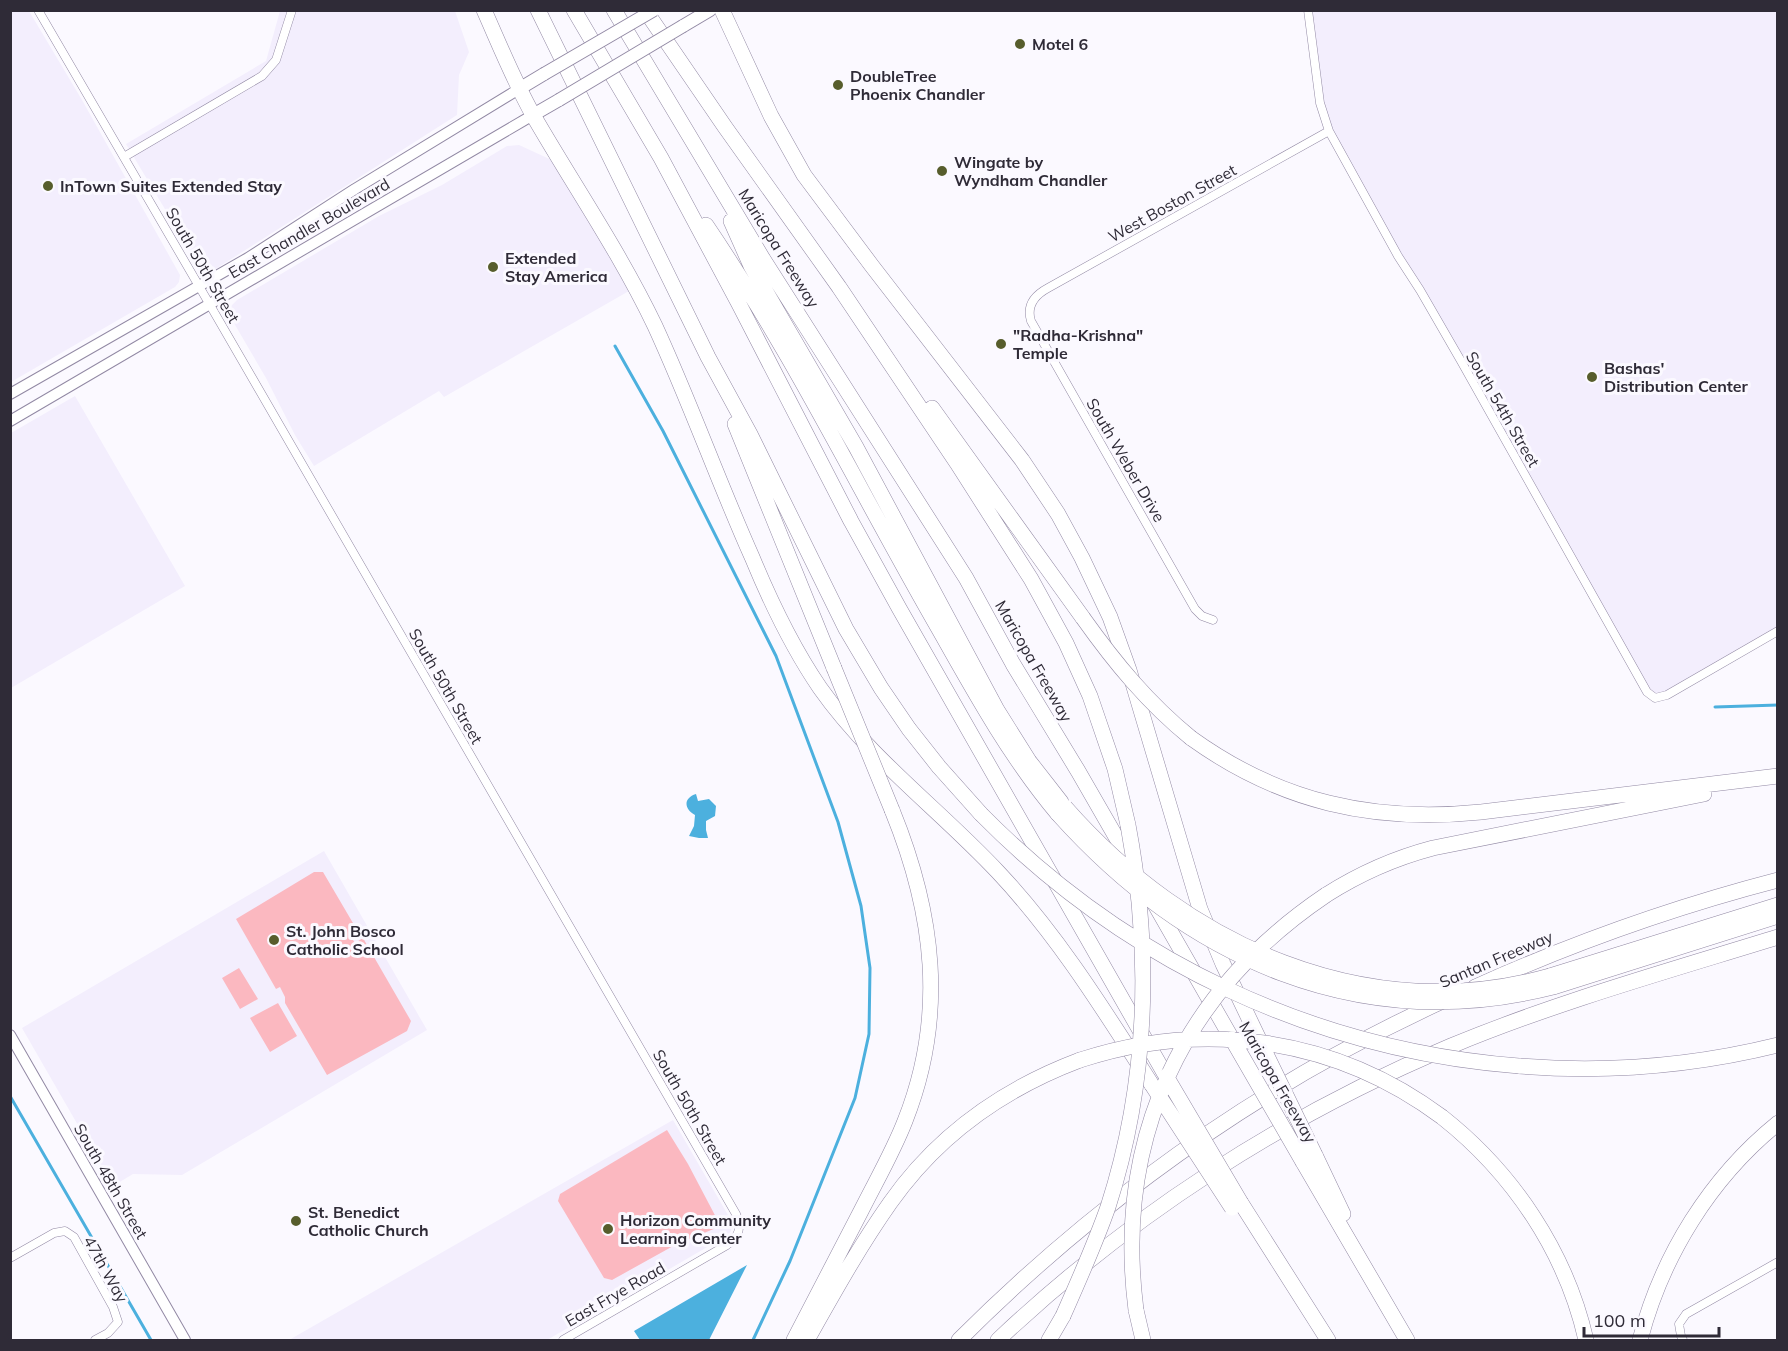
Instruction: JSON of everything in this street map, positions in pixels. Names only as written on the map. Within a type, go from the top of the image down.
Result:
[{"type":"highway","points":[[484,10],[519,88],[594,212],[641,298],[669,357],[736,522],[770,598],[808,670],[831,704],[869,748],[979,852],[1032,911],[1082,978],[1152,1085],[1293,1285],[1328,1341]]},
{"type":"highway","points":[[538,10],[708,357],[750,434],[827,593],[864,661],[914,736],[939,767],[981,814],[1038,868],[1097,914],[1163,957],[1221,987],[1283,1014],[1359,1039],[1473,1062],[1589,1069],[1647,1066],[1704,1059],[1778,1045]]},
{"type":"highway","points":[[574,10],[661,158],[898,608],[1166,1076],[1237,1205]]},
{"type":"highway","name":"Maricopa Freeway","points":[[614,10],[707,166],[966,578],[1013,664],[1078,771],[1232,1039],[1309,1159]]},
{"type":"highway","points":[[645,10],[718,118],[839,287],[975,490],[1025,570],[1079,670],[1115,770],[1128,825],[1138,889],[1143,959],[1142,1025],[1135,1089],[1122,1156],[1108,1205],[1089,1257],[1063,1316],[1049,1341]]},
{"type":"highway","points":[[722,10],[771,116],[804,175],[1022,460],[1058,514],[1082,558],[1110,617],[1129,670],[1200,909],[1223,964],[1265,1052],[1309,1159],[1407,1341]]},
{"type":"highway","points":[[661,158],[730,261],[766,321],[996,729],[1025,774],[1094,852],[1134,888],[1165,911],[1222,947],[1255,963],[1310,983],[1352,994],[1395,1000],[1449,1002],[1502,998],[1778,905]]},
{"type":"highway","points":[[707,166],[751,266],[856,447],[998,710],[1029,761],[1065,807],[1092,835],[1118,860],[1176,905],[1240,944],[1299,969],[1350,983],[1416,991],[1479,990],[1523,983],[1552,982],[1778,916]]},
{"type":"highway","points":[[839,287],[881,336],[1121,669],[1165,716],[1191,738],[1231,764],[1289,791],[1344,807],[1401,815],[1466,813],[1778,777]]},
{"type":"highway","points":[[708,357],[913,867],[927,929],[930,962],[930,994],[923,1058],[911,1105],[896,1142],[794,1341]]},
{"type":"highway","points":[[1143,1341],[1133,1282],[1132,1238],[1138,1172],[1154,1110],[1173,1065],[1209,1005],[1238,969],[1281,927],[1326,895],[1377,868],[1406,856],[1433,848],[1726,790],[1778,777]]},
{"type":"highway","name":"Santan Freeway","points":[[958,1341],[1027,1275],[1098,1215],[1183,1150],[1278,1088],[1359,1042],[1419,1012],[1552,954],[1644,920],[1778,880]]},
{"type":"highway","points":[[998,1341],[1036,1305],[1113,1243],[1175,1198],[1247,1151],[1362,1087],[1452,1046],[1513,1022],[1778,937]]},
{"type":"highway","points":[[807,1341],[881,1216],[899,1191],[921,1165],[957,1130],[996,1100],[1040,1076],[1080,1060],[1123,1048],[1166,1040],[1213,1038],[1262,1042],[1309,1052],[1350,1065],[1392,1085],[1442,1117],[1493,1163],[1534,1217],[1566,1278],[1586,1341]]},
{"type":"highway","points":[[1640,1341],[1660,1281],[1686,1229],[1707,1197],[1731,1167],[1778,1123]]},
{"type":"main road","name":"East Chandler Boulevard","points":[[10,394],[248,258],[519,88],[654,10]]},
{"type":"main road","name":"East Chandler Boulevard","points":[[10,421],[710,10]]},
{"type":"main road","name":"South 48th Street","points":[[11,1036],[186,1341]]},
{"type":"street","name":"South 50th Street","points":[[38,10],[731,1204],[740,1222],[739,1231]]},
{"type":"street","points":[[124,157],[262,76],[276,60],[292,10]]},
{"type":"street","name":"South 54th Street","points":[[1308,10],[1320,103],[1329,131],[1647,692],[1655,698],[1667,695],[1778,631]]},
{"type":"street","name":"West Boston Street","points":[[1031,303],[1037,294],[1329,131]]},
{"type":"street","name":"South Weber Drive","points":[[1031,303],[1029,314],[1031,321],[1195,609],[1202,616],[1213,620]]},
{"type":"street","name":"47th Way","points":[[10,1258],[54,1233],[65,1231],[74,1237],[113,1307],[118,1322],[108,1333],[95,1341]]},
{"type":"street","name":"East Frye Road","points":[[563,1341],[727,1245],[736,1238],[739,1231]]},
{"type":"street","points":[[1683,1341],[1679,1324],[1686,1314],[1778,1262]]},
{"type":"shaded area","points":[[10,11],[29,11],[82,100],[180,275],[175,287],[11,382]]},
{"type":"shaded area","points":[[280,11],[455,11],[469,52],[459,75],[457,115],[214,270],[205,270],[199,266],[126,144],[266,61]]},
{"type":"shaded area","points":[[1308,11],[1777,11],[1777,631],[1655,698],[1647,692],[1329,131],[1320,103]]},
{"type":"shaded area","points":[[519,145],[556,162],[629,291],[444,397],[439,391],[314,466],[231,318],[231,306],[237,300],[379,216],[442,185],[507,146]]},
{"type":"shaded area","points":[[75,396],[185,586],[11,688],[11,433]]},
{"type":"shaded area","name":"St. John Bosco Catholic School","points":[[324,851],[427,1030],[182,1175],[133,1174],[113,1186],[22,1028]]},
{"type":"shaded area","points":[[314,872],[323,872],[360,935],[353,940],[355,943],[363,938],[411,1021],[407,1031],[327,1075],[285,1003],[280,987],[276,989],[236,919]]},
{"type":"shaded area","points":[[239,968],[258,999],[240,1009],[222,978]]},
{"type":"shaded area","points":[[278,1003],[297,1036],[270,1052],[250,1018]]},
{"type":"shaded area","name":"Horizon Community Learning Center","points":[[673,1120],[732,1222],[731,1231],[728,1235],[547,1340],[289,1340]]},
{"type":"shaded area","points":[[667,1130],[718,1221],[716,1228],[675,1245],[612,1280],[604,1278],[558,1201],[560,1194]]},
{"type":"water","points":[[696,794],[698,801],[709,799],[716,806],[715,816],[706,821],[708,838],[689,836],[694,826],[695,815],[686,804],[689,798]]},
{"type":"water","points":[[747,1265],[709,1340],[640,1340],[634,1331]]},
{"type":"waterway","points":[[615,346],[663,431],[776,656],[838,822],[861,906],[870,968],[869,1034],[855,1098],[790,1261],[753,1340]]},
{"type":"waterway","points":[[1715,707],[1778,705]]},
{"type":"waterway","points":[[10,1096],[151,1340]]},
{"type":"place","name":"Motel 6","points":[[1020,44]]},
{"type":"place","name":"DoubleTree Phoenix Chandler","points":[[838,85]]},
{"type":"place","name":"Wingate by Wyndham Chandler","points":[[942,171]]},
{"type":"place","name":"InTown Suites Extended Stay","points":[[48,186]]},
{"type":"place","name":"Extended Stay America","points":[[493,267]]},
{"type":"place","name":"\"Radha-Krishna\" Temple","points":[[1001,344]]},
{"type":"place","name":"Bashas' Distribution Center","points":[[1592,377]]},
{"type":"place","name":"St. John Bosco Catholic School","points":[[274,940]]},
{"type":"place","name":"St. Benedict Catholic Church","points":[[296,1221]]},
{"type":"place","name":"Horizon Community Learning Center","points":[[608,1229]]}]
